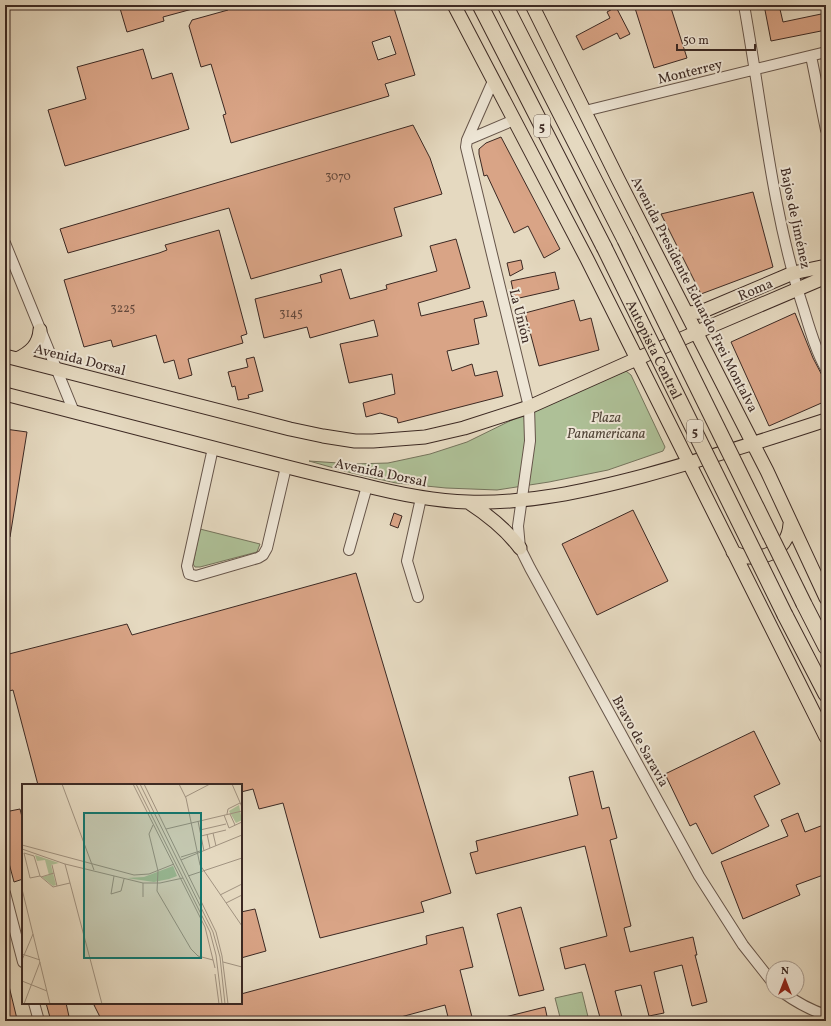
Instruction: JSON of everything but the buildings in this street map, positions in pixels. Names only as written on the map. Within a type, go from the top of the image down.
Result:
[{"type":"highway","name":"Autopista Central","points":[[480,5],[604,247],[785,615],[826,694]]},
{"type":"highway","name":"Autopista Central","points":[[505,5],[625,240],[826,647]]},
{"type":"main road","points":[[454,5],[587,259],[826,737]]},
{"type":"main road","name":"Avenida Presidente Eduardo Frei Montalva","points":[[532,5],[618,179],[753,444],[826,598]]},
{"type":"main road","points":[[687,313],[701,312],[793,273],[826,266]]},
{"type":"main road","name":"Roma","points":[[697,332],[826,277]]},
{"type":"main road","points":[[11,357],[28,353],[36,345],[40,335],[40,330]]},
{"type":"main road","name":"Avenida Dorsal","points":[[11,357],[290,429],[355,441],[392,440],[425,437],[464,428],[529,407],[697,332]]},
{"type":"main road","name":"Avenida Dorsal","points":[[5,394],[286,467],[367,486],[421,498],[468,502],[521,500],[563,495],[592,489],[689,464],[826,420]]},
{"type":"main road","points":[[468,502],[503,528],[520,548]]},
{"type":"main road","points":[[733,552],[744,557],[756,558],[772,552],[781,546],[790,528],[790,524]]},
{"type":"street","name":"Bajos de Jiménez","points":[[744,5],[772,169],[793,273],[815,344],[826,369]]},
{"type":"street","name":"Monterrey","points":[[585,111],[826,52]]},
{"type":"street","points":[[812,56],[825,118],[826,130]]},
{"type":"street","name":"La Unión","points":[[493,81],[466,140],[466,153],[529,407],[530,441],[521,500]]},
{"type":"street","points":[[466,140],[514,120]]},
{"type":"street","points":[[5,243],[74,412]]},
{"type":"street","points":[[213,448],[187,566],[189,574],[196,576],[258,558],[263,555],[267,548],[286,467]]},
{"type":"street","points":[[349,550],[367,486]]},
{"type":"street","points":[[418,597],[407,561],[421,498]]},
{"type":"street","name":"Bravo de Saravia","points":[[521,500],[518,526],[520,548],[530,568],[699,876],[739,939],[765,973]]},
{"type":"street","points":[[5,893],[22,958]]},
{"type":"street","points":[[793,1000],[814,1011],[826,1014]]},
{"type":"street","points":[[34,1004],[39,1021]]},
{"type":"green space","name":"Plaza Panamericana","points":[[626,371],[631,375],[665,447],[663,451],[608,470],[549,482],[497,490],[446,488],[396,483],[309,461],[353,464],[388,463],[430,454],[467,442],[518,417]]},
{"type":"green space","points":[[200,529],[260,544],[257,552],[195,567],[193,564]]},
{"type":"green space","points":[[582,992],[589,1021],[561,1021],[555,998]]}]
